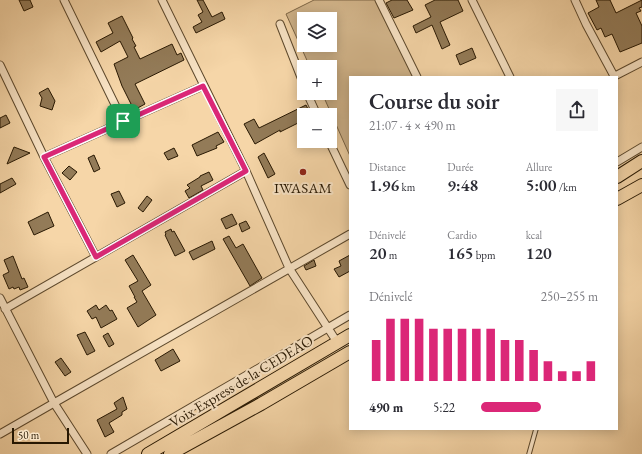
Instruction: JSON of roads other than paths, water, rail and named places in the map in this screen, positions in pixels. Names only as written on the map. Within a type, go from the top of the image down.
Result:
[{"type":"main road","points":[[618,176],[642,161]]},
{"type":"main road","points":[[618,198],[642,185]]},
{"type":"main road","name":"Voix Express de la CEDEAO","points":[[148,454],[349,336]]},
{"type":"main road","points":[[170,454],[261,404],[349,353]]},
{"type":"street","points":[[64,0],[123,121]]},
{"type":"street","points":[[162,0],[246,171],[289,268],[337,342]]},
{"type":"street","points":[[379,0],[417,76]]},
{"type":"street","points":[[472,0],[510,76]]},
{"type":"street","points":[[575,0],[614,76],[642,62]]},
{"type":"street","points":[[280,24],[297,68]]},
{"type":"street","points":[[0,65],[3,79],[96,257]]},
{"type":"street","points":[[44,157],[203,86]]},
{"type":"street","points":[[332,148],[349,183]]},
{"type":"street","points":[[618,161],[642,148]]},
{"type":"street","points":[[5,309],[246,171]]},
{"type":"street","points":[[0,434],[349,235]]},
{"type":"street","points":[[0,298],[54,403],[87,454]]},
{"type":"street","points":[[111,454],[349,316]]},
{"type":"lane","points":[[529,454],[536,430]]},
{"type":"place","name":"IWASAM","points":[[303,172]]}]
